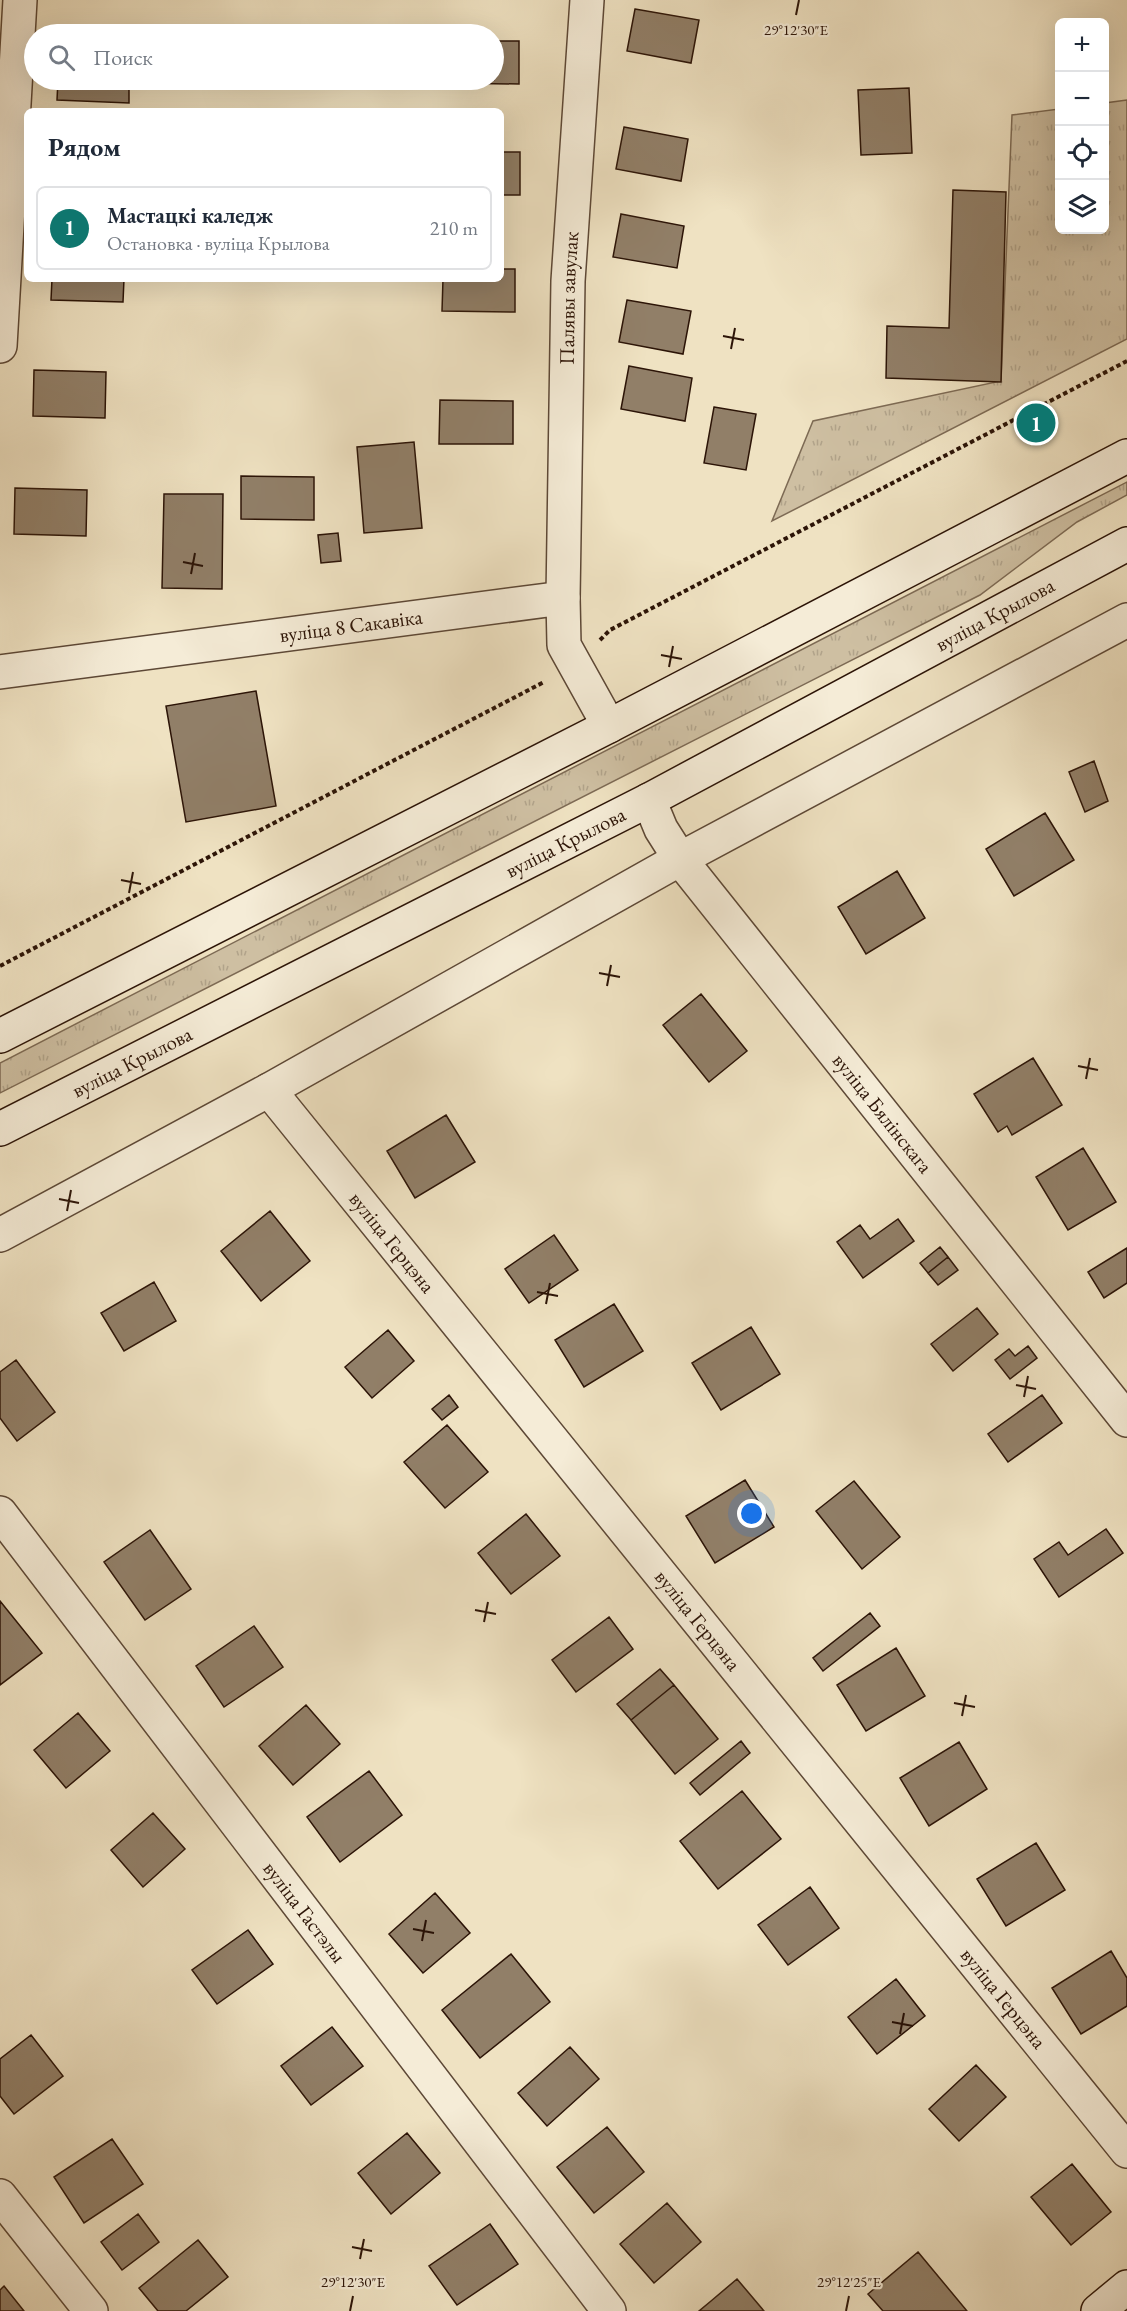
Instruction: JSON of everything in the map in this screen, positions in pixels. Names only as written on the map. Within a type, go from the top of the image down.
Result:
[{"type":"street","points":[[0,346],[20,0]]},
{"type":"street","name":"Палявы завулак","points":[[564,598],[567,281],[587,0]]},
{"type":"street","points":[[0,1036],[609,726],[1127,456]]},
{"type":"street","name":"вуліца Крылова","points":[[0,1129],[649,800],[1127,544]]},
{"type":"street","points":[[564,598],[564,645],[609,726]]},
{"type":"street","name":"вуліца 8 Сакавіка","points":[[0,672],[564,598]]},
{"type":"street","points":[[0,1235],[269,1090],[680,859],[1127,620]]},
{"type":"street","name":"вуліца Бялінскага","points":[[649,800],[661,829],[680,859],[1127,1420]]},
{"type":"street","name":"вуліца Герцэна","points":[[269,1090],[1127,2151]]},
{"type":"street","name":"вуліца Гастэлы","points":[[0,1513],[609,2311]]},
{"type":"street","points":[[0,2196],[91,2311]]},
{"type":"street","points":[[1098,2311],[1127,2287]]},
{"type":"green space","points":[[1127,100],[1127,339],[772,521],[813,421],[1001,381],[1012,115],[1055,110],[1055,234],[1109,234],[1109,102]]},
{"type":"green space","points":[[1127,482],[1127,495],[1077,522],[980,595],[0,1093],[0,1063]]},
{"type":"building","points":[[635,9],[699,20],[691,63],[627,51]]},
{"type":"building","points":[[504,41],[519,41],[519,84],[504,84]]},
{"type":"building","points":[[909,88],[912,153],[861,155],[858,90]]},
{"type":"building","points":[[58,90],[129,90],[129,103],[57,100]]},
{"type":"building","points":[[624,127],[688,139],[681,181],[616,169]]},
{"type":"building","points":[[504,152],[520,152],[520,195],[504,195]]},
{"type":"building","points":[[953,190],[1006,192],[1001,382],[886,378],[887,326],[949,328]]},
{"type":"building","points":[[621,214],[684,226],[677,268],[613,257]]},
{"type":"building","points":[[504,269],[515,269],[515,312],[442,311],[443,282],[504,282]]},
{"type":"building","points":[[52,282],[124,282],[123,302],[51,300]]},
{"type":"building","points":[[627,300],[691,311],[683,354],[619,342]]},
{"type":"building","points":[[629,366],[692,378],[685,421],[621,409]]},
{"type":"building","points":[[34,370],[106,372],[105,418],[33,416]]},
{"type":"building","points":[[440,400],[513,401],[513,444],[439,444]]},
{"type":"building","points":[[714,407],[756,414],[746,470],[704,463]]},
{"type":"building","points":[[414,442],[422,528],[364,533],[357,447]]},
{"type":"building","points":[[241,476],[314,477],[314,520],[241,519]]},
{"type":"building","points":[[15,488],[87,490],[86,536],[14,534]]},
{"type":"building","points":[[164,494],[223,494],[222,589],[162,588]]},
{"type":"building","points":[[338,533],[341,561],[321,563],[318,535]]},
{"type":"building","points":[[256,691],[276,806],[186,822],[166,706]]},
{"type":"building","points":[[1094,761],[1108,801],[1085,812],[1069,772]]},
{"type":"building","points":[[1045,813],[1074,860],[1014,896],[986,849]]},
{"type":"building","points":[[897,871],[925,918],[866,954],[838,907]]},
{"type":"building","points":[[701,994],[747,1051],[709,1082],[663,1025]]},
{"type":"building","points":[[1033,1058],[1062,1105],[1012,1135],[1007,1126],[998,1132],[974,1094]]},
{"type":"building","points":[[446,1115],[475,1162],[415,1198],[387,1151]]},
{"type":"building","points":[[1083,1148],[1116,1202],[1068,1230],[1036,1177]]},
{"type":"building","points":[[270,1211],[310,1261],[261,1301],[221,1251]]},
{"type":"building","points":[[898,1219],[914,1241],[863,1278],[837,1242],[860,1225],[870,1239]]},
{"type":"building","points":[[554,1235],[578,1270],[529,1303],[505,1269]]},
{"type":"building","points":[[940,1247],[948,1257],[928,1273],[920,1263]]},
{"type":"building","points":[[1127,1248],[1127,1283],[1104,1298],[1088,1272]]},
{"type":"building","points":[[948,1257],[958,1270],[938,1285],[928,1273]]},
{"type":"building","points":[[154,1282],[176,1321],[124,1351],[101,1313]]},
{"type":"building","points":[[614,1304],[643,1351],[584,1387],[555,1340]]},
{"type":"building","points":[[977,1308],[998,1334],[953,1371],[931,1344]]},
{"type":"building","points":[[751,1327],[780,1374],[721,1410],[692,1363]]},
{"type":"building","points":[[388,1330],[414,1361],[372,1398],[345,1367]]},
{"type":"building","points":[[1028,1346],[1037,1358],[1010,1379],[995,1360],[1009,1349],[1015,1356]]},
{"type":"building","points":[[16,1360],[55,1412],[17,1441],[0,1418],[0,1372]]},
{"type":"building","points":[[449,1395],[458,1407],[442,1420],[432,1409]]},
{"type":"building","points":[[1042,1395],[1062,1423],[1008,1462],[988,1434]]},
{"type":"building","points":[[447,1425],[488,1472],[445,1508],[404,1462]]},
{"type":"building","points":[[745,1480],[774,1527],[715,1563],[686,1516]]},
{"type":"building","points":[[854,1481],[900,1537],[862,1569],[816,1511]]},
{"type":"building","points":[[526,1514],[560,1556],[511,1594],[478,1553]]},
{"type":"building","points":[[1106,1529],[1123,1553],[1059,1597],[1034,1559],[1059,1542],[1068,1555]]},
{"type":"building","points":[[150,1530],[191,1589],[145,1620],[104,1562]]},
{"type":"building","points":[[0,1601],[42,1653],[0,1685]]},
{"type":"building","points":[[870,1613],[880,1626],[823,1671],[813,1658]]},
{"type":"building","points":[[609,1617],[633,1649],[576,1692],[552,1660]]},
{"type":"building","points":[[254,1626],[283,1667],[224,1707],[196,1666]]},
{"type":"building","points":[[896,1648],[925,1696],[866,1731],[837,1685]]},
{"type":"building","points":[[660,1669],[674,1685],[631,1720],[617,1704]]},
{"type":"building","points":[[674,1685],[718,1739],[675,1774],[631,1720]]},
{"type":"building","points":[[306,1705],[340,1744],[293,1785],[259,1746]]},
{"type":"building","points":[[78,1713],[110,1751],[66,1788],[34,1750]]},
{"type":"building","points":[[741,1741],[750,1753],[700,1795],[690,1783]]},
{"type":"building","points":[[959,1742],[987,1789],[929,1826],[900,1778]]},
{"type":"building","points":[[369,1771],[402,1815],[340,1862],[307,1817]]},
{"type":"building","points":[[742,1791],[781,1839],[718,1889],[680,1841]]},
{"type":"building","points":[[153,1813],[185,1849],[143,1887],[111,1850]]},
{"type":"building","points":[[1036,1843],[1065,1890],[1006,1926],[977,1879]]},
{"type":"building","points":[[810,1887],[839,1928],[788,1965],[758,1925]]},
{"type":"building","points":[[435,1893],[470,1933],[423,1973],[389,1934]]},
{"type":"building","points":[[248,1930],[273,1964],[217,2004],[192,1970]]},
{"type":"building","points":[[1111,1951],[1127,1978],[1127,2006],[1081,2034],[1052,1988]]},
{"type":"building","points":[[511,1954],[550,2002],[480,2058],[442,2010]]},
{"type":"building","points":[[896,1979],[925,2016],[877,2054],[848,2017]]},
{"type":"building","points":[[332,2027],[363,2066],[311,2105],[281,2066]]},
{"type":"building","points":[[31,2035],[63,2076],[14,2114],[0,2096],[0,2059]]},
{"type":"building","points":[[570,2047],[599,2079],[547,2126],[518,2093]]},
{"type":"building","points":[[976,2065],[1006,2097],[959,2141],[929,2109]]},
{"type":"building","points":[[607,2127],[644,2172],[594,2213],[557,2167]]},
{"type":"building","points":[[407,2133],[440,2173],[391,2214],[358,2173]]},
{"type":"building","points":[[112,2139],[143,2184],[84,2223],[54,2177]]},
{"type":"building","points":[[1072,2164],[1111,2212],[1071,2245],[1031,2197]]},
{"type":"building","points":[[667,2203],[701,2242],[654,2283],[620,2244]]},
{"type":"building","points":[[138,2214],[159,2242],[122,2270],[101,2242]]},
{"type":"building","points":[[490,2224],[518,2264],[457,2305],[429,2266]]},
{"type":"building","points":[[198,2240],[228,2277],[186,2311],[158,2311],[139,2288]]},
{"type":"building","points":[[918,2252],[967,2311],[883,2311],[868,2294]]},
{"type":"building","points":[[737,2279],[764,2311],[699,2311],[711,2301]]},
{"type":"building","points":[[4,2286],[24,2311],[0,2311],[0,2290]]},
{"type":"place","name":"Мастацкі каледж","points":[[1036,423]]}]
